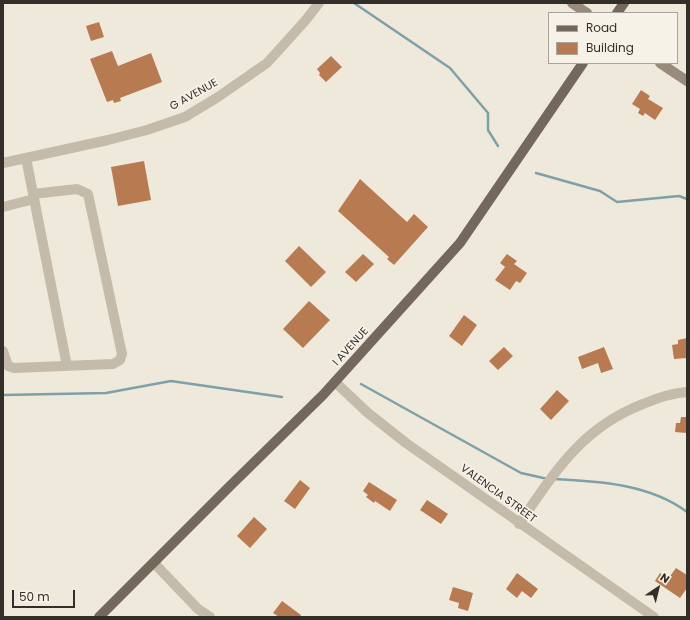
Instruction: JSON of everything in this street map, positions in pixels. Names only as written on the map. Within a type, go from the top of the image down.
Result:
[{"type":"main road","points":[[618,12],[624,3]]},
{"type":"main road","name":"I AVENUE","points":[[99,617],[335,382],[460,243],[582,64]]},
{"type":"street","name":"G AVENUE","points":[[3,163],[114,138],[185,117],[218,97],[267,63],[305,21],[319,3]]},
{"type":"street","points":[[572,3],[586,12]]},
{"type":"street","points":[[662,64],[687,81]]},
{"type":"street","points":[[26,158],[66,366]]},
{"type":"street","points":[[3,207],[34,197],[77,189],[88,194],[122,354],[120,360],[113,364],[14,368],[8,366],[3,351]]},
{"type":"street","name":"VALENCIA STREET","points":[[335,382],[368,413],[406,444],[654,617]]},
{"type":"street","points":[[519,524],[545,486],[586,437],[624,412],[658,398],[687,392]]},
{"type":"street","points":[[154,563],[198,609],[210,617]]},
{"type":"building","points":[[99,22],[104,37],[91,41],[86,26]]},
{"type":"building","points":[[112,51],[118,66],[151,53],[162,82],[120,98],[121,101],[114,103],[113,100],[107,102],[90,59]]},
{"type":"building","points":[[331,56],[342,67],[326,82],[319,75],[320,73],[317,69]]},
{"type":"building","points":[[641,90],[650,96],[648,99],[663,108],[655,120],[645,113],[643,116],[638,113],[640,109],[632,104]]},
{"type":"building","points":[[144,161],[151,200],[118,206],[111,167]]},
{"type":"building","points":[[360,179],[407,222],[414,214],[428,227],[394,265],[387,259],[389,257],[338,211]]},
{"type":"building","points":[[299,246],[326,272],[311,287],[285,261]]},
{"type":"building","points":[[363,254],[374,264],[356,282],[345,272]]},
{"type":"building","points":[[507,254],[517,261],[514,264],[527,273],[520,283],[516,281],[510,290],[495,280],[505,267],[500,263]]},
{"type":"building","points":[[309,301],[330,320],[303,348],[283,329]]},
{"type":"building","points":[[464,315],[477,325],[462,346],[449,336]]},
{"type":"building","points":[[687,338],[687,358],[674,359],[672,345],[678,344],[678,340]]},
{"type":"building","points":[[504,347],[513,356],[498,370],[489,361]]},
{"type":"building","points":[[604,347],[613,369],[601,373],[598,363],[582,369],[578,357]]},
{"type":"building","points":[[557,390],[569,401],[551,420],[540,409]]},
{"type":"building","points":[[681,417],[687,417],[687,433],[675,432],[676,423],[680,423]]},
{"type":"building","points":[[300,480],[310,488],[295,509],[284,501]]},
{"type":"building","points":[[369,482],[397,500],[390,511],[366,497],[368,495],[363,491]]},
{"type":"building","points":[[427,500],[448,514],[441,524],[420,510]]},
{"type":"building","points":[[254,517],[267,529],[250,548],[237,536]]},
{"type":"building","points":[[676,568],[687,575],[687,588],[680,598],[655,581],[660,573],[668,579]]},
{"type":"building","points":[[517,573],[538,589],[531,598],[522,591],[517,598],[506,589]]},
{"type":"building","points":[[453,587],[473,593],[468,611],[458,608],[459,603],[449,600]]},
{"type":"building","points":[[282,601],[301,615],[300,617],[279,617],[273,613]]},
{"type":"waterway","points":[[354,3],[450,68],[488,113],[488,130],[498,146]]},
{"type":"waterway","points":[[536,173],[600,191],[617,202],[679,196],[687,199]]},
{"type":"waterway","points":[[3,395],[106,393],[171,381],[282,397]]},
{"type":"waterway","points":[[361,384],[521,473],[548,479]]},
{"type":"waterway","points":[[553,479],[605,483],[640,490],[657,495],[687,512]]}]
